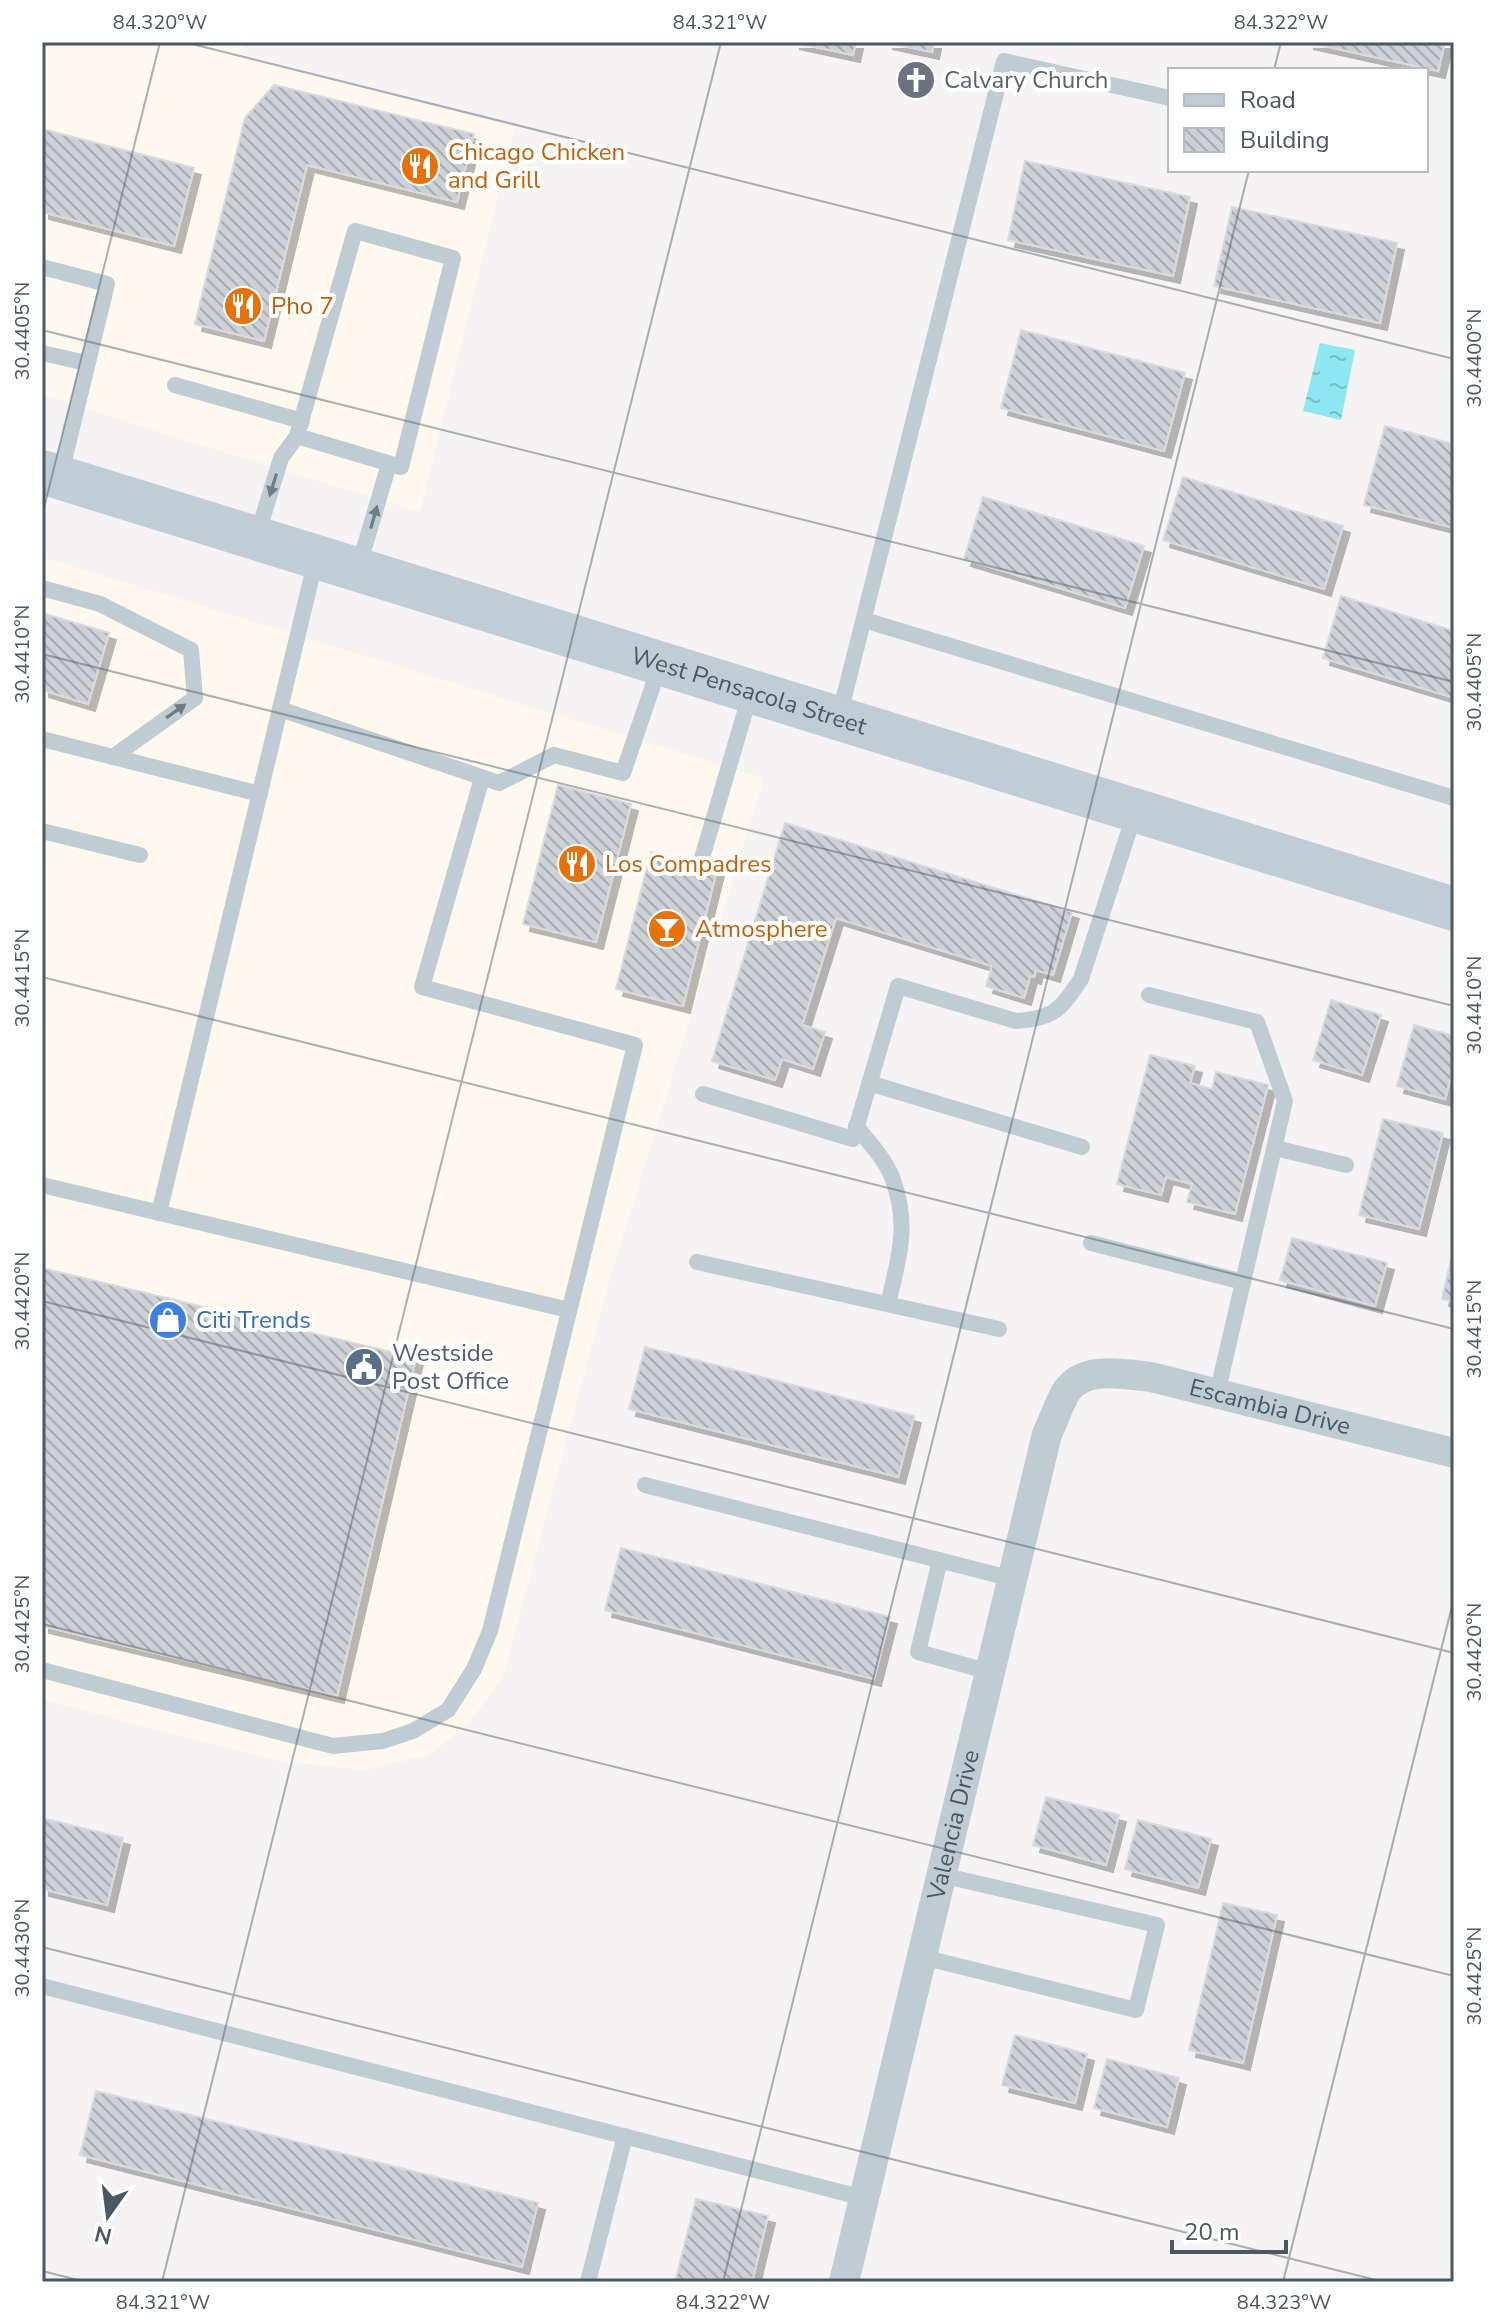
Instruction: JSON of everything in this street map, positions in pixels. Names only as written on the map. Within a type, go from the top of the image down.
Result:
[{"type":"main road","name":"West Pensacola Street","points":[[51,475],[1454,909]]},
{"type":"street","name":"Escambia Drive","points":[[1084,1378],[1110,1373],[1151,1377],[1454,1453]]},
{"type":"street","name":"Valencia Drive","points":[[844,2282],[1047,1434],[1068,1389],[1084,1378]]},
{"type":"lane","points":[[838,719],[1004,61],[1168,98]]},
{"type":"lane","points":[[175,385],[300,429],[401,467],[453,258],[355,231],[300,429],[281,458],[256,539]]},
{"type":"lane","points":[[42,267],[107,284],[87,363],[51,475]]},
{"type":"lane","points":[[42,353],[87,363]]},
{"type":"lane","points":[[358,571],[389,464]]},
{"type":"lane","points":[[159,1213],[316,558]]},
{"type":"lane","points":[[42,588],[100,604],[191,650],[195,698],[113,757]]},
{"type":"lane","points":[[864,620],[1454,798]]},
{"type":"lane","points":[[280,709],[499,783],[554,755],[623,773],[660,664]]},
{"type":"lane","points":[[702,858],[751,692]]},
{"type":"lane","points":[[42,739],[260,794]]},
{"type":"lane","points":[[42,1670],[333,1746],[383,1741],[413,1731],[448,1710],[474,1669],[490,1631],[635,1045],[422,987],[482,778]]},
{"type":"lane","points":[[703,1094],[853,1139],[898,986],[1016,1021],[1052,1015],[1065,1003],[1081,979],[1136,810]]},
{"type":"lane","points":[[42,831],[140,855]]},
{"type":"lane","points":[[1149,995],[1257,1022],[1285,1101],[1217,1394]]},
{"type":"lane","points":[[869,1083],[1082,1147]]},
{"type":"lane","points":[[856,1126],[891,1175],[901,1211],[902,1242],[888,1304]]},
{"type":"lane","points":[[1275,1148],[1346,1165]]},
{"type":"lane","points":[[42,1185],[569,1310]]},
{"type":"lane","points":[[1091,1243],[1243,1282]]},
{"type":"lane","points":[[697,1262],[999,1329]]},
{"type":"lane","points":[[645,1485],[1013,1579]]},
{"type":"lane","points":[[940,1560],[918,1652],[990,1672]]},
{"type":"lane","points":[[922,1957],[1136,2010],[1157,1925],[941,1875]]},
{"type":"lane","points":[[42,1986],[864,2198]]},
{"type":"lane","points":[[588,2282],[625,2136]]},
{"type":"shaded area","points":[[42,42],[243,42],[240,57],[515,127],[420,512],[42,394]]},
{"type":"shaded area","points":[[42,557],[764,778],[607,1289],[502,1680],[465,1727],[429,1755],[365,1770],[278,1761],[42,1700]]},
{"type":"water","points":[[1320,343],[1355,350],[1341,420],[1303,411]]},
{"type":"building","points":[[792,42],[856,42],[853,55]]},
{"type":"building","points":[[885,42],[934,42],[932,52]]},
{"type":"building","points":[[1306,42],[1445,42],[1438,71]]},
{"type":"building","points":[[274,85],[474,134],[457,202],[307,165],[264,341],[195,324],[245,118]]},
{"type":"building","points":[[42,129],[194,168],[174,246],[42,212]]},
{"type":"building","points":[[1025,161],[1190,197],[1173,276],[1008,240]]},
{"type":"building","points":[[1232,207],[1397,243],[1380,323],[1214,286]]},
{"type":"building","points":[[1021,330],[1185,373],[1164,451],[1001,408]]},
{"type":"building","points":[[1385,426],[1454,444],[1454,528],[1364,505]]},
{"type":"building","points":[[1183,477],[1343,526],[1324,589],[1163,540]]},
{"type":"building","points":[[983,497],[1144,546],[1125,608],[964,559]]},
{"type":"building","points":[[1341,596],[1454,631],[1454,698],[1323,658]]},
{"type":"building","points":[[42,613],[109,633],[88,704],[42,690]]},
{"type":"building","name":"Los Compadres","points":[[558,785],[631,804],[596,942],[523,924]]},
{"type":"building","points":[[785,823],[1072,912],[1053,975],[1036,970],[1034,977],[1030,976],[1024,998],[986,986],[992,966],[836,918],[802,1025],[825,1032],[813,1069],[782,1059],[775,1080],[712,1061]]},
{"type":"building","name":"Atmosphere","points":[[651,852],[717,869],[683,1006],[616,989]]},
{"type":"building","points":[[1331,1000],[1381,1015],[1362,1075],[1313,1060]]},
{"type":"building","points":[[1414,1025],[1454,1036],[1454,1066],[1445,1099],[1397,1086]]},
{"type":"building","points":[[1150,1055],[1195,1066],[1190,1083],[1212,1089],[1216,1072],[1268,1085],[1235,1214],[1187,1202],[1192,1184],[1166,1177],[1161,1195],[1117,1184]]},
{"type":"building","points":[[1383,1119],[1443,1133],[1419,1229],[1359,1215]]},
{"type":"building","points":[[1292,1238],[1387,1263],[1375,1306],[1280,1280]]},
{"type":"building","points":[[1451,1259],[1454,1260],[1454,1302],[1442,1299]]},
{"type":"building","points":[[42,1268],[416,1358],[337,1696],[42,1626]]},
{"type":"building","points":[[645,1347],[914,1416],[898,1477],[629,1409]]},
{"type":"building","points":[[621,1548],[890,1617],[874,1679],[605,1610]]},
{"type":"building","points":[[1046,1797],[1119,1815],[1106,1865],[1033,1845]]},
{"type":"building","points":[[42,1818],[123,1838],[107,1905],[42,1889]]},
{"type":"building","points":[[1138,1820],[1211,1839],[1198,1888],[1125,1869]]},
{"type":"building","points":[[1223,1903],[1277,1915],[1243,2063],[1189,2050]]},
{"type":"building","points":[[1015,2035],[1087,2054],[1075,2103],[1002,2085]]},
{"type":"building","points":[[1107,2059],[1179,2078],[1167,2127],[1094,2108]]},
{"type":"building","points":[[96,2091],[538,2203],[522,2267],[80,2155]]},
{"type":"building","points":[[696,2199],[768,2216],[752,2282],[675,2282]]},
{"type":"place","name":"Calvary Church","points":[[916,80]]},
{"type":"place","name":"Chicago Chicken and Grill","points":[[420,166]]},
{"type":"place","name":"Pho 7","points":[[243,306]]},
{"type":"place","name":"Los Compadres","points":[[577,864]]},
{"type":"place","name":"Atmosphere","points":[[667,929]]},
{"type":"place","name":"Citi Trends","points":[[168,1320]]},
{"type":"place","name":"Westside Post Office","points":[[364,1367]]}]
